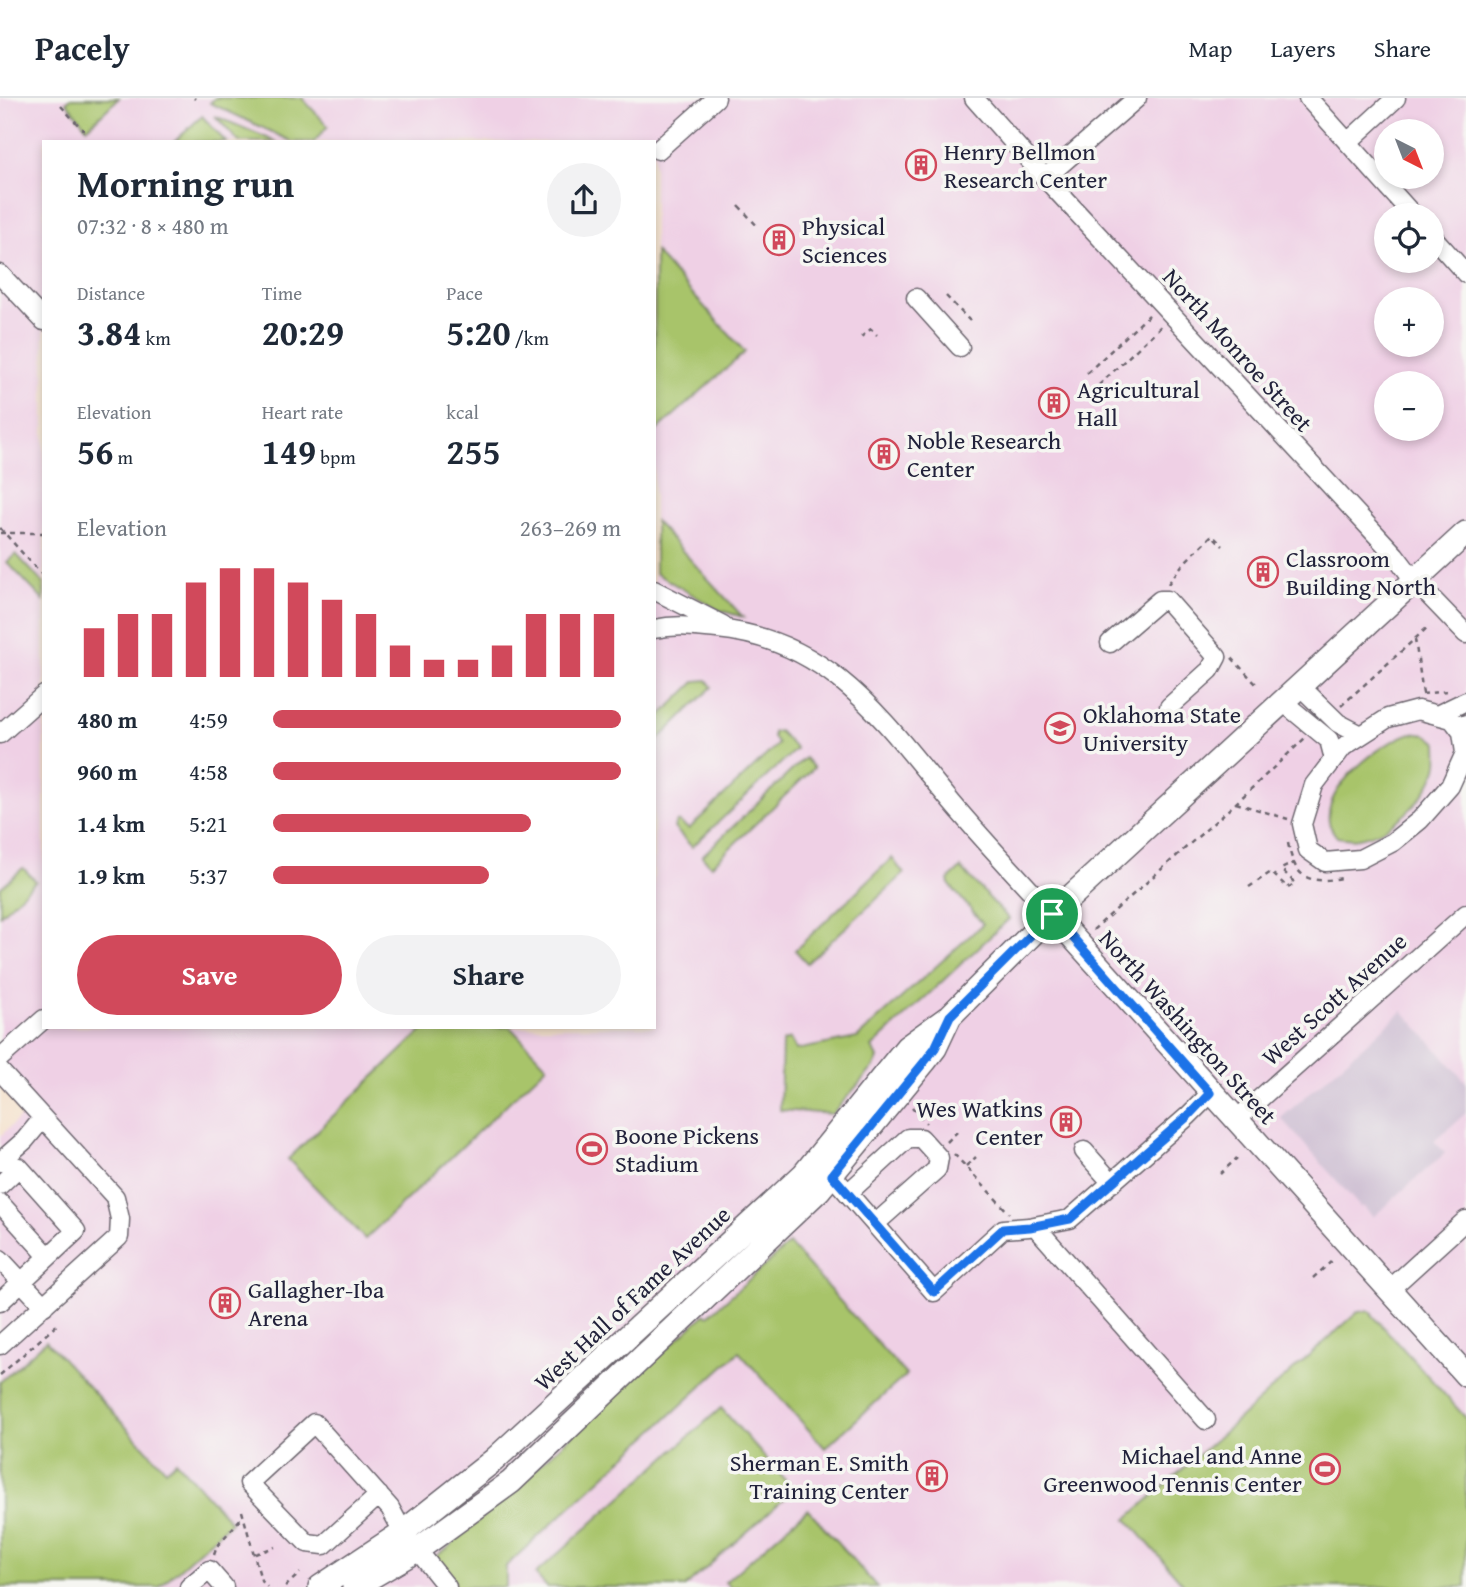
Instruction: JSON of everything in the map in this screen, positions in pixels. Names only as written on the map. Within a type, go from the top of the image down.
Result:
[{"type":"main road","name":"West Hall of Fame Avenue","points":[[320,1587],[403,1532],[494,1460],[804,1174],[907,1047],[950,1016],[1052,914],[1466,533]]},
{"type":"main road","name":"North Washington Street","points":[[1052,914],[1466,1375]]},
{"type":"main road","name":"West Hall of Fame Avenue","points":[[354,1587],[417,1550],[511,1482],[819,1190],[935,1048],[950,1016]]},
{"type":"street","points":[[659,150],[716,98]]},
{"type":"street","name":"North Monroe Street","points":[[974,98],[1466,634]]},
{"type":"street","points":[[1045,178],[1137,98]]},
{"type":"street","points":[[1308,98],[1402,203]]},
{"type":"street","points":[[1348,142],[1396,98]]},
{"type":"street","points":[[1444,247],[1462,263]]},
{"type":"street","points":[[0,274],[42,319]]},
{"type":"street","points":[[916,298],[960,346]]},
{"type":"street","points":[[656,591],[732,630]]},
{"type":"street","points":[[1110,643],[1160,600],[1167,600],[1217,657],[1210,670],[1169,707]]},
{"type":"street","points":[[656,629],[676,624],[732,630]]},
{"type":"street","name":"North Washington Street","points":[[732,630],[774,641],[808,657],[849,685],[887,724],[980,836],[1052,914]]},
{"type":"street","points":[[1300,686],[1338,723],[1361,735]]},
{"type":"street","points":[[0,734],[42,697]]},
{"type":"street","points":[[1283,702],[1329,740],[1334,759]]},
{"type":"street","points":[[1439,714],[1465,702]]},
{"type":"street","points":[[1418,710],[1439,714],[1464,727],[1465,753],[1450,786],[1420,820],[1393,842],[1360,859],[1325,862],[1308,850],[1303,824],[1314,785],[1343,747],[1388,718],[1418,710]]},
{"type":"street","name":"West Scott Avenue","points":[[1236,1120],[1466,914]]},
{"type":"street","points":[[0,1058],[42,1021]]},
{"type":"street","points":[[0,1071],[115,1197],[120,1219],[119,1237],[0,1345]]},
{"type":"street","points":[[832,1175],[934,1292],[1003,1229],[1070,1219],[1188,1116],[1210,1093]]},
{"type":"street","points":[[0,1162],[25,1140],[43,1118]]},
{"type":"street","points":[[848,1193],[908,1138],[921,1138],[939,1158],[937,1169],[875,1224]]},
{"type":"street","points":[[1084,1151],[1112,1183]]},
{"type":"street","points":[[0,1185],[19,1167],[76,1231],[0,1302]]},
{"type":"street","points":[[0,1203],[48,1256]]},
{"type":"street","points":[[1389,1290],[1466,1220]]},
{"type":"street","points":[[1028,1227],[1206,1420]]},
{"type":"street","points":[[0,1259],[44,1306]]},
{"type":"street","points":[[379,1495],[324,1545],[307,1544],[249,1483],[314,1423],[379,1495],[390,1508],[403,1532],[447,1587]]},
{"type":"street","points":[[190,1587],[209,1570],[224,1587]]},
{"type":"path","points":[[61,106],[84,131]]},
{"type":"path","points":[[739,206],[759,228]]},
{"type":"path","points":[[946,296],[970,321]]},
{"type":"path","points":[[1087,373],[1150,314]]},
{"type":"path","points":[[1099,385],[1161,326]]},
{"type":"path","points":[[861,337],[871,329],[877,335]]},
{"type":"path","points":[[1,531],[42,533]]},
{"type":"path","points":[[1,531],[42,575]]},
{"type":"path","points":[[1163,600],[1164,589],[1212,536],[1223,545]]},
{"type":"path","points":[[1330,715],[1429,626]]},
{"type":"path","points":[[1415,639],[1423,694]]},
{"type":"path","points":[[1216,659],[1230,656],[1256,684]]},
{"type":"path","points":[[1413,698],[1446,691],[1465,702]]},
{"type":"path","points":[[1093,930],[1315,729]]},
{"type":"path","points":[[1236,803],[1288,819]]},
{"type":"path","points":[[1288,844],[1299,873],[1318,882],[1350,877]]},
{"type":"path","points":[[1249,887],[1271,872],[1288,888],[1295,883],[1281,869],[1294,863]]},
{"type":"path","points":[[907,1102],[930,1127]]},
{"type":"path","points":[[945,1144],[957,1132]]},
{"type":"path","points":[[952,1152],[1028,1227]]},
{"type":"path","points":[[966,1166],[976,1157]]},
{"type":"path","points":[[1220,1174],[1237,1158]]},
{"type":"path","points":[[1313,1278],[1333,1260]]},
{"type":"path","points":[[0,1375],[59,1322]]},
{"type":"path","points":[[209,1570],[217,1546],[242,1514],[261,1580],[267,1587]]},
{"type":"path","points":[[254,1554],[275,1547]]},
{"type":"path","points":[[285,1587],[300,1573]]},
{"type":"shaded area","name":"Oklahoma State University","points":[[0,98],[1466,98],[1466,1587],[0,1587],[0,1136],[32,1107],[0,1071]]},
{"type":"shaded area","points":[[1403,1011],[1466,1082],[1466,1113],[1434,1141],[1445,1153],[1373,1217],[1363,1206],[1361,1208],[1281,1118]]},
{"type":"green space","points":[[71,98],[119,98],[87,128],[66,102]]},
{"type":"green space","points":[[215,98],[302,98],[328,126],[316,140],[289,140],[210,103]]},
{"type":"green space","points":[[202,116],[224,140],[176,140]]},
{"type":"green space","points":[[215,116],[272,140],[237,140]]},
{"type":"green space","points":[[656,253],[745,352],[656,431]]},
{"type":"green space","points":[[656,522],[743,617],[719,610],[656,574]]},
{"type":"green space","points":[[16,554],[42,582],[42,599],[7,562]]},
{"type":"green space","points":[[707,680],[712,687],[656,742],[656,720],[696,681]]},
{"type":"green space","points":[[779,731],[796,749],[692,847],[674,828],[675,824],[678,821],[689,829],[778,744],[773,738],[773,732]]},
{"type":"green space","points":[[1411,733],[1427,735],[1438,743],[1437,768],[1424,794],[1395,822],[1371,835],[1356,839],[1337,837],[1329,822],[1335,794],[1370,756]]},
{"type":"green space","points":[[805,758],[814,768],[711,866],[702,856]]},
{"type":"green space","points":[[892,858],[904,874],[807,963],[795,950]]},
{"type":"green space","points":[[23,868],[36,881],[0,915],[0,888]]},
{"type":"green space","points":[[961,868],[1009,919],[872,1047],[878,1058],[874,1067],[832,1114],[780,1110],[782,1042],[790,1039],[796,1050],[857,1038],[983,924],[949,884],[948,880]]},
{"type":"green space","points":[[424,1029],[512,1029],[547,1066],[365,1239],[288,1159]]},
{"type":"green space","points":[[789,1244],[906,1375],[825,1448],[739,1352],[506,1566],[506,1587],[447,1587],[427,1562],[448,1548],[705,1314],[708,1316]]},
{"type":"green space","name":"Michael and Anne Greenwood Tennis Center","points":[[1359,1311],[1369,1311],[1466,1418],[1466,1587],[1186,1587],[1127,1519]]},
{"type":"green space","points":[[46,1341],[166,1470],[176,1461],[231,1522],[159,1587],[0,1587],[0,1382]]},
{"type":"green space","points":[[721,1408],[794,1490],[685,1587],[547,1587],[535,1574]]},
{"type":"green space","points":[[808,1509],[877,1587],[730,1587],[725,1582]]},
{"type":"place","name":"Henry Bellmon Research Center","points":[[921,165]]},
{"type":"place","name":"Physical Sciences","points":[[779,240]]},
{"type":"place","name":"Agricultural Hall","points":[[1054,403]]},
{"type":"place","name":"Noble Research Center","points":[[884,454]]},
{"type":"place","name":"Classroom Building North","points":[[1263,572]]},
{"type":"place","name":"Oklahoma State University","points":[[1060,728]]},
{"type":"place","name":"Wes Watkins Center","points":[[1066,1122]]},
{"type":"place","name":"Boone Pickens Stadium","points":[[592,1149]]},
{"type":"place","name":"Gallagher-Iba Arena","points":[[225,1303]]},
{"type":"place","name":"Michael and Anne Greenwood Tennis Center","points":[[1325,1469]]},
{"type":"place","name":"Sherman E. Smith Training Center","points":[[932,1476]]},
{"type":"route","points":[[1052,914],[1210,1093],[1188,1116],[1070,1219],[1003,1229],[934,1292],[832,1175],[935,1048],[950,1016],[1052,914]]}]
